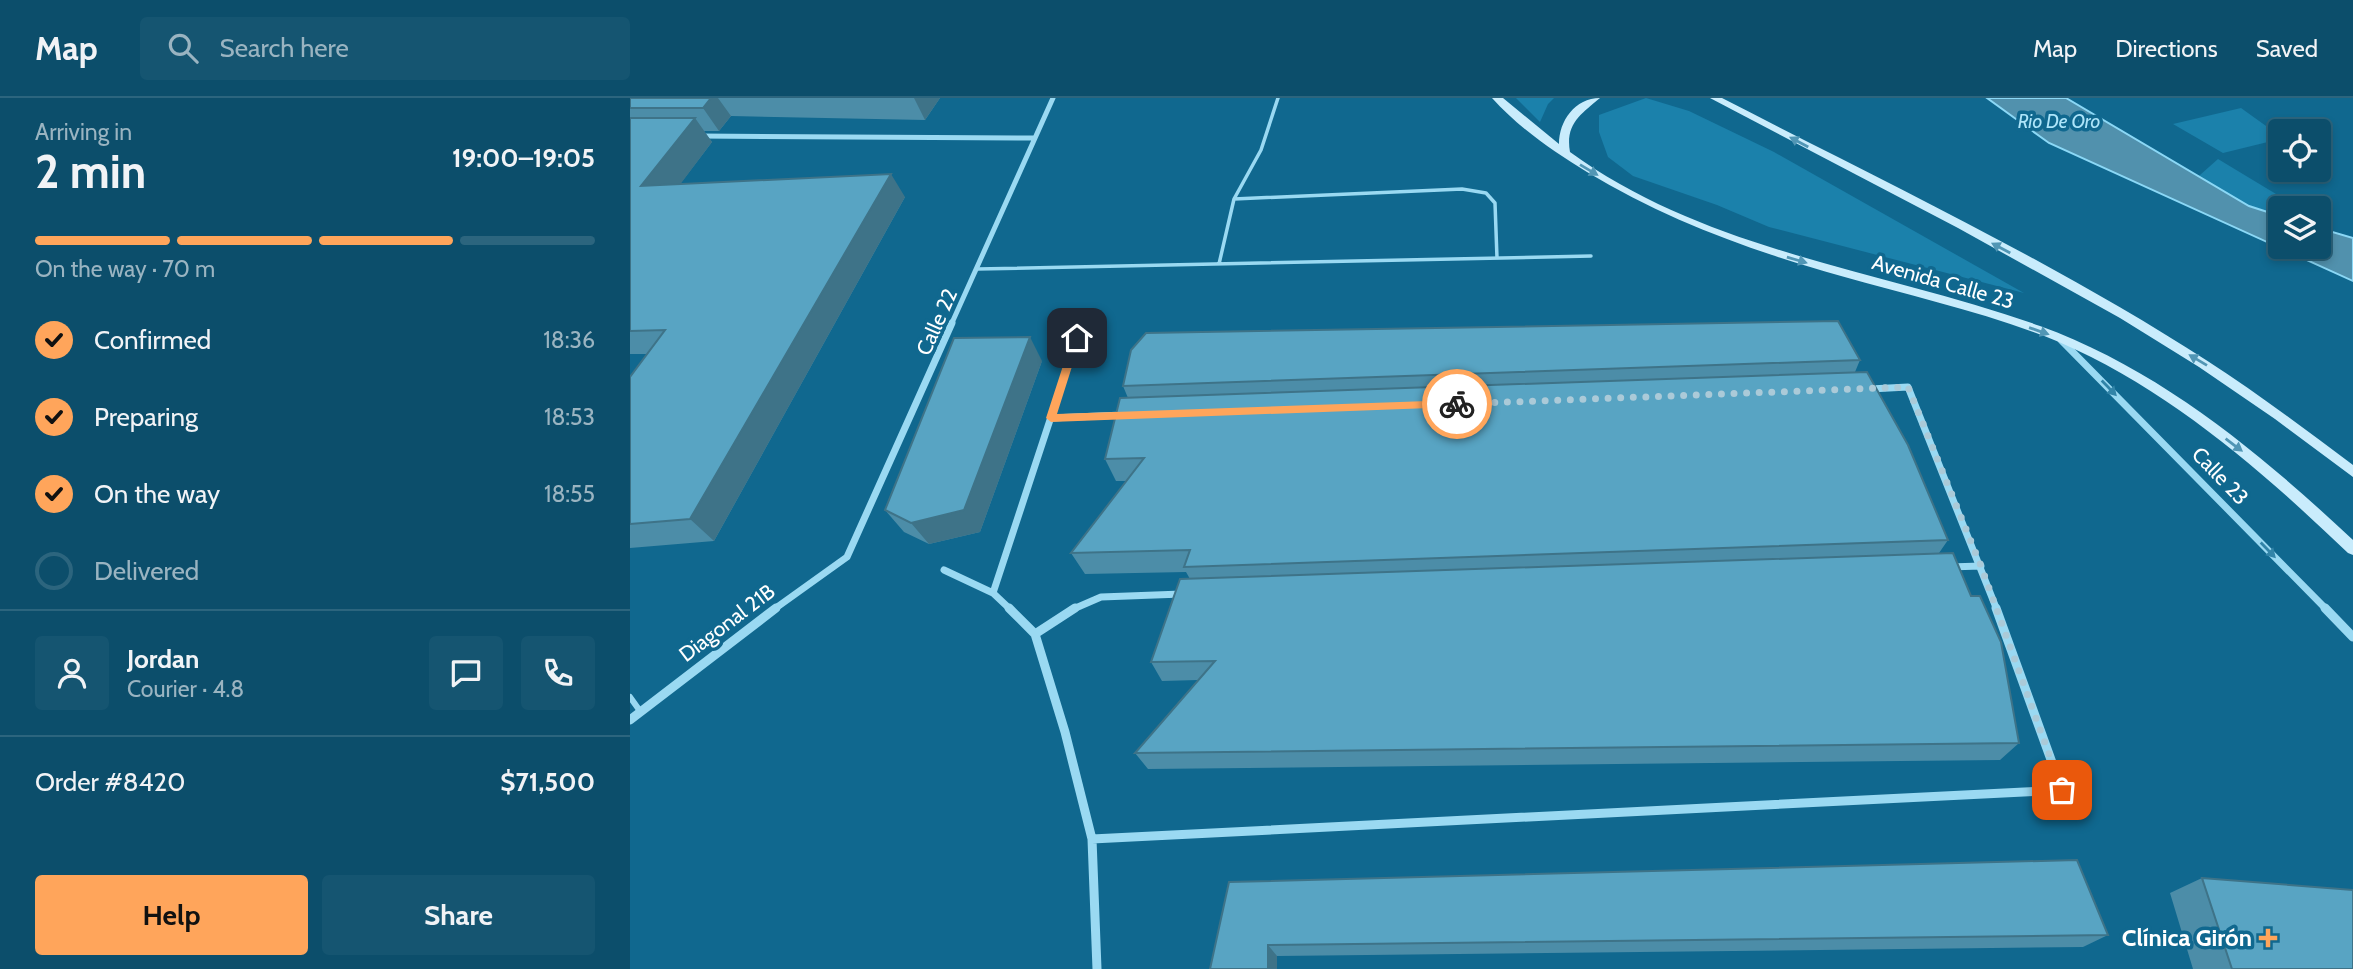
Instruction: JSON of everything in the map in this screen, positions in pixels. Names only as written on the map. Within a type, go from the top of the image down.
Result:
[{"type":"street","name":"Calle 22","points":[[847,557],[1053,98]]},
{"type":"street","name":"Avenida Calle 23","points":[[1497,98],[1566,156],[1621,189],[1682,219],[1762,250],[1958,303],[2061,339],[2115,363],[2178,402],[2255,461],[2353,549]]},
{"type":"street","points":[[1566,156],[1562,141],[1565,127],[1573,114],[1595,98]]},
{"type":"street","name":"Avenida Calle 23","points":[[1715,98],[2124,315],[2231,380],[2353,472]]},
{"type":"street","points":[[686,136],[1034,138]]},
{"type":"street","points":[[993,593],[1077,338]]},
{"type":"street","name":"Calle 23","points":[[2061,339],[2353,637]]},
{"type":"street","points":[[1092,839],[2062,790],[1981,566],[1908,387],[1867,389]]},
{"type":"street","points":[[1051,418],[1134,415]]},
{"type":"street","name":"Diagonal 21B","points":[[630,720],[847,557]]},
{"type":"street","points":[[1939,567],[1981,566]]},
{"type":"street","points":[[944,570],[993,593],[1035,634],[1092,839],[1097,969]]},
{"type":"street","points":[[1035,634],[1071,610],[1101,597],[1199,593]]},
{"type":"lane","points":[[1219,264],[1234,199],[1261,150],[1278,98]]},
{"type":"lane","points":[[1234,199],[1462,189],[1486,193],[1495,203],[1497,258]]},
{"type":"lane","points":[[977,269],[1591,256]]},
{"type":"lane","points":[[630,697],[640,711]]},
{"type":"shaded area","points":[[1516,98],[1554,98],[1548,104],[1540,122]]},
{"type":"shaded area","points":[[1646,98],[1689,111],[1774,152],[2024,293],[1769,227],[1717,205],[1633,176],[1608,157],[1599,132],[1599,115]]},
{"type":"shaded area","points":[[2241,108],[2268,127],[2268,142],[2223,153],[2173,124]]},
{"type":"shaded area","points":[[2218,159],[2279,196],[2268,196],[2268,233],[2182,191]]},
{"type":"water","name":"Rio De Oro","points":[[1987,98],[2066,98],[2249,206],[2268,212],[2268,242],[2049,143]]},
{"type":"water","name":"Rio De Oro","points":[[2331,232],[2353,238],[2353,281],[2305,259],[2331,259]]},
{"type":"building","points":[[630,98],[711,98],[703,108],[630,108]]},
{"type":"building","points":[[630,118],[695,118],[641,186],[891,174],[690,519],[630,524],[630,377],[665,330],[630,331]]},
{"type":"building","points":[[1838,321],[1860,360],[1123,386],[1131,350],[1146,333]]},
{"type":"building","points":[[1030,337],[964,510],[911,523],[885,510],[954,338]]},
{"type":"building","points":[[1867,372],[1908,445],[1948,540],[1184,567],[1190,550],[1071,553],[1144,458],[1105,459],[1120,398]]},
{"type":"building","points":[[1953,553],[1971,596],[1980,596],[2001,642],[2019,743],[1135,753],[1215,661],[1151,662],[1180,579]]},
{"type":"building","points":[[2077,860],[2108,935],[1268,945],[1268,969],[1210,969],[1229,882]]},
{"type":"building","name":"Clínica Girón","points":[[2202,878],[2353,890],[2353,969],[2232,969]]},
{"type":"way so far","points":[[1457,404],[1908,387],[1981,566],[2062,790]]},
{"type":"place","name":"Clínica Girón","points":[[2268,938]]},
{"type":"route","points":[[1077,338],[1051,418],[1457,404]]}]
